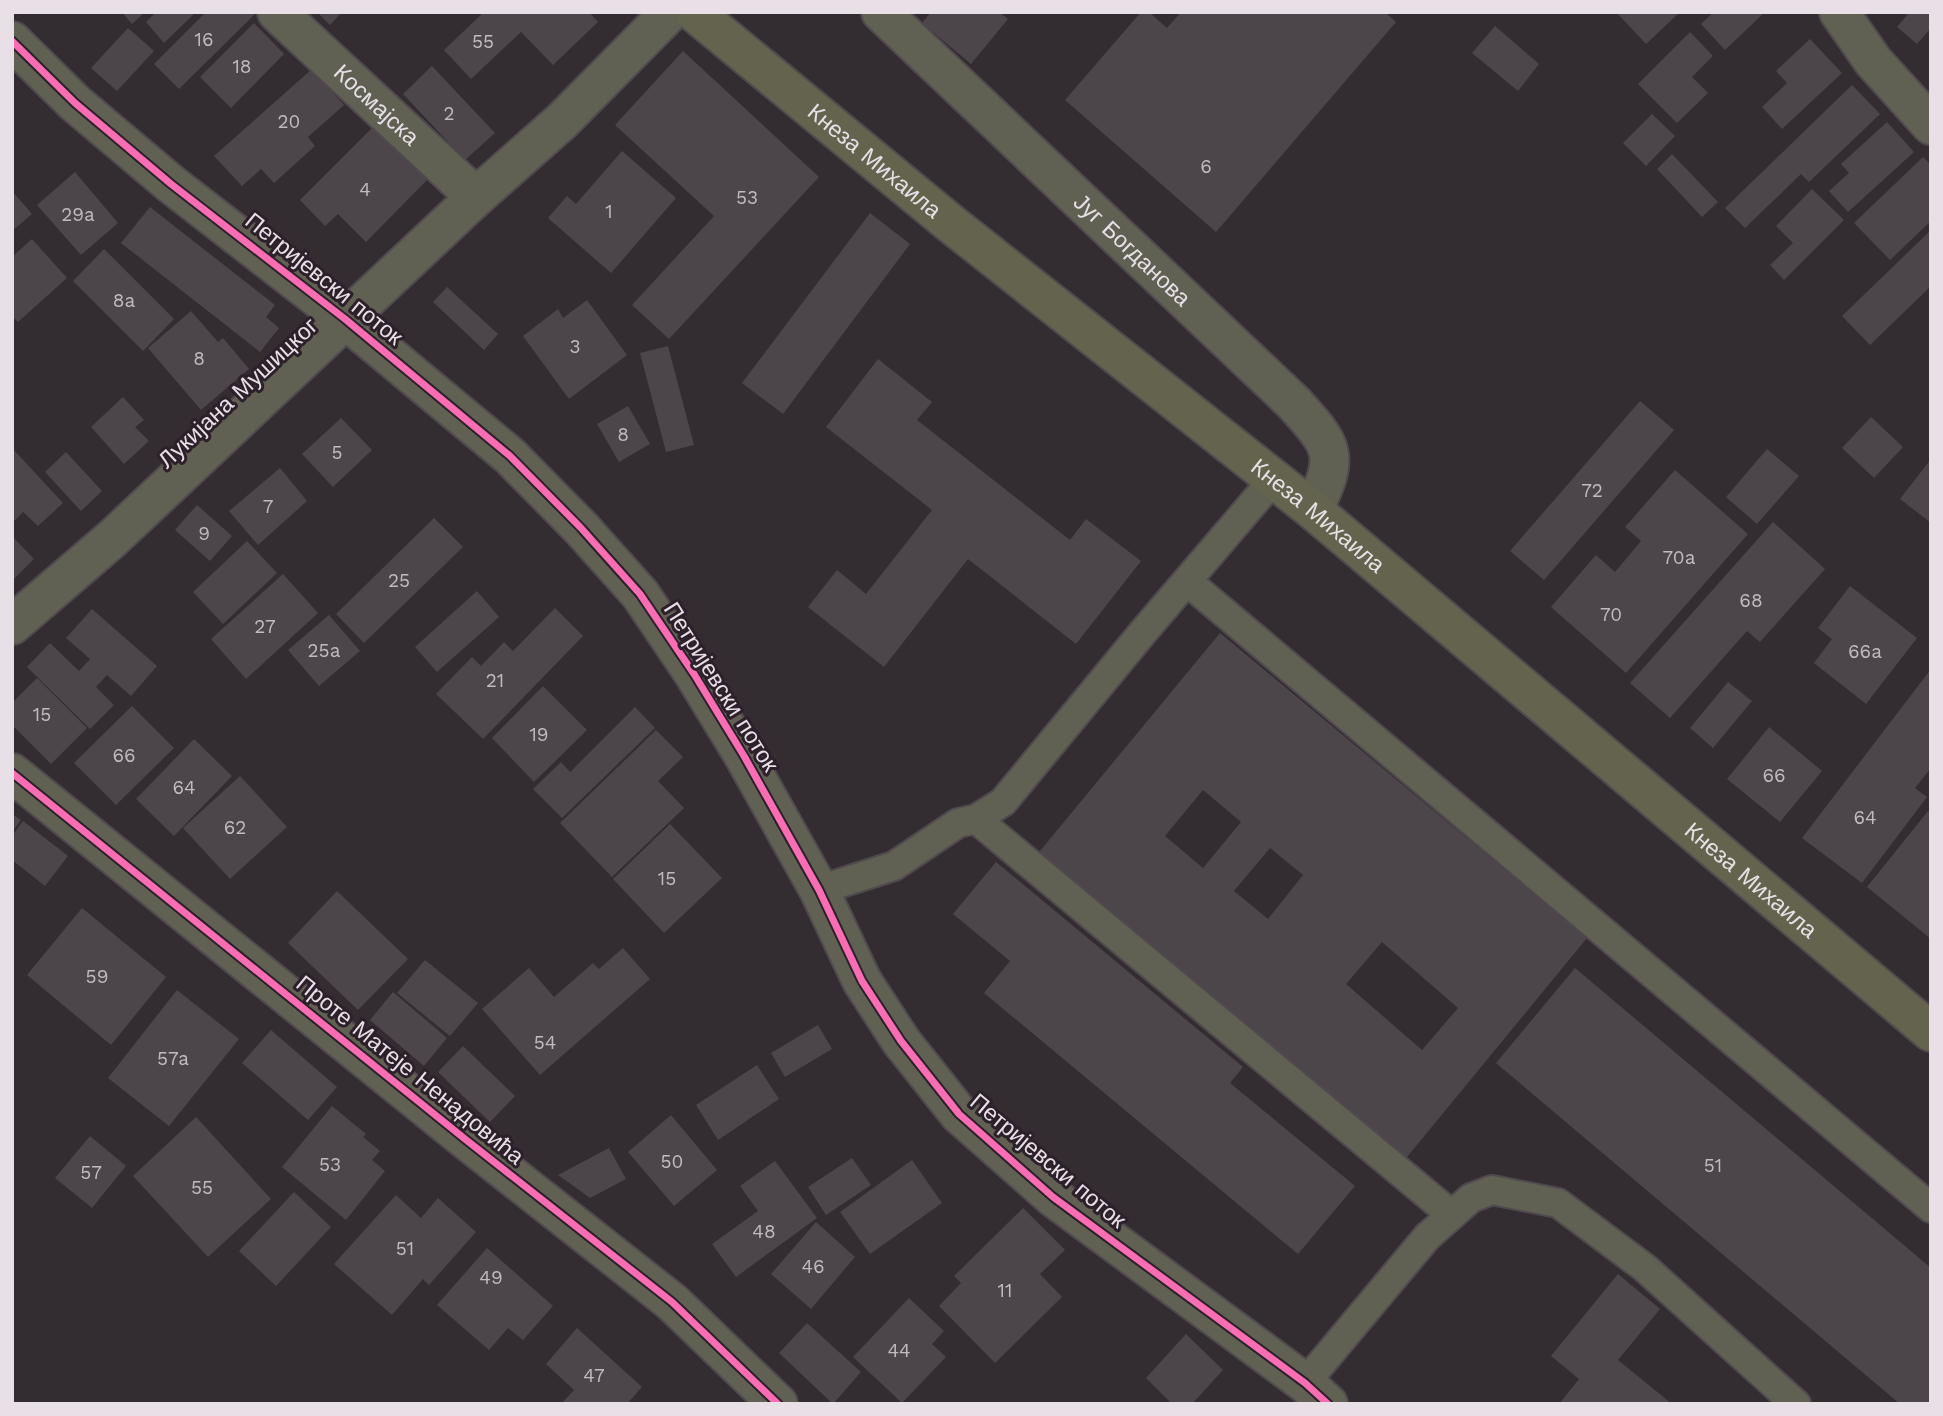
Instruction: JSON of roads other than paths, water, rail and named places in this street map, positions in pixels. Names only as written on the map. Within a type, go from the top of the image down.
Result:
[{"type":"main road","name":"Кнеза Михаила","points":[[694,12],[950,223],[1313,510],[1931,1032]]},
{"type":"street","name":"Космајска","points":[[277,12],[477,197]]},
{"type":"street","name":"Лукијана Мушицког","points":[[12,625],[113,538],[477,197],[562,121],[670,12]]},
{"type":"street","name":"Југ Богданова","points":[[881,12],[1294,403],[1322,435],[1330,458],[1328,478],[1313,510]]},
{"type":"street","points":[[1839,12],[1873,61],[1931,125]]},
{"type":"street","name":"Петријевски поток","points":[[12,41],[75,103],[171,184],[345,320],[510,456],[581,528],[640,594],[716,709],[819,890],[862,981],[901,1041],[959,1114],[1053,1197],[1317,1394]]},
{"type":"street","name":"Проте Матеје Ненадовића","points":[[12,773],[433,1114],[673,1302],[778,1404]]},
{"type":"lane","points":[[819,890],[894,866],[958,823],[976,819],[1003,802],[1273,480]]},
{"type":"lane","points":[[1188,582],[1931,1208]]},
{"type":"lane","points":[[976,819],[1452,1215]]},
{"type":"lane","points":[[1317,1394],[1427,1237],[1471,1198],[1492,1190],[1558,1203],[1645,1268],[1796,1404]]}]
